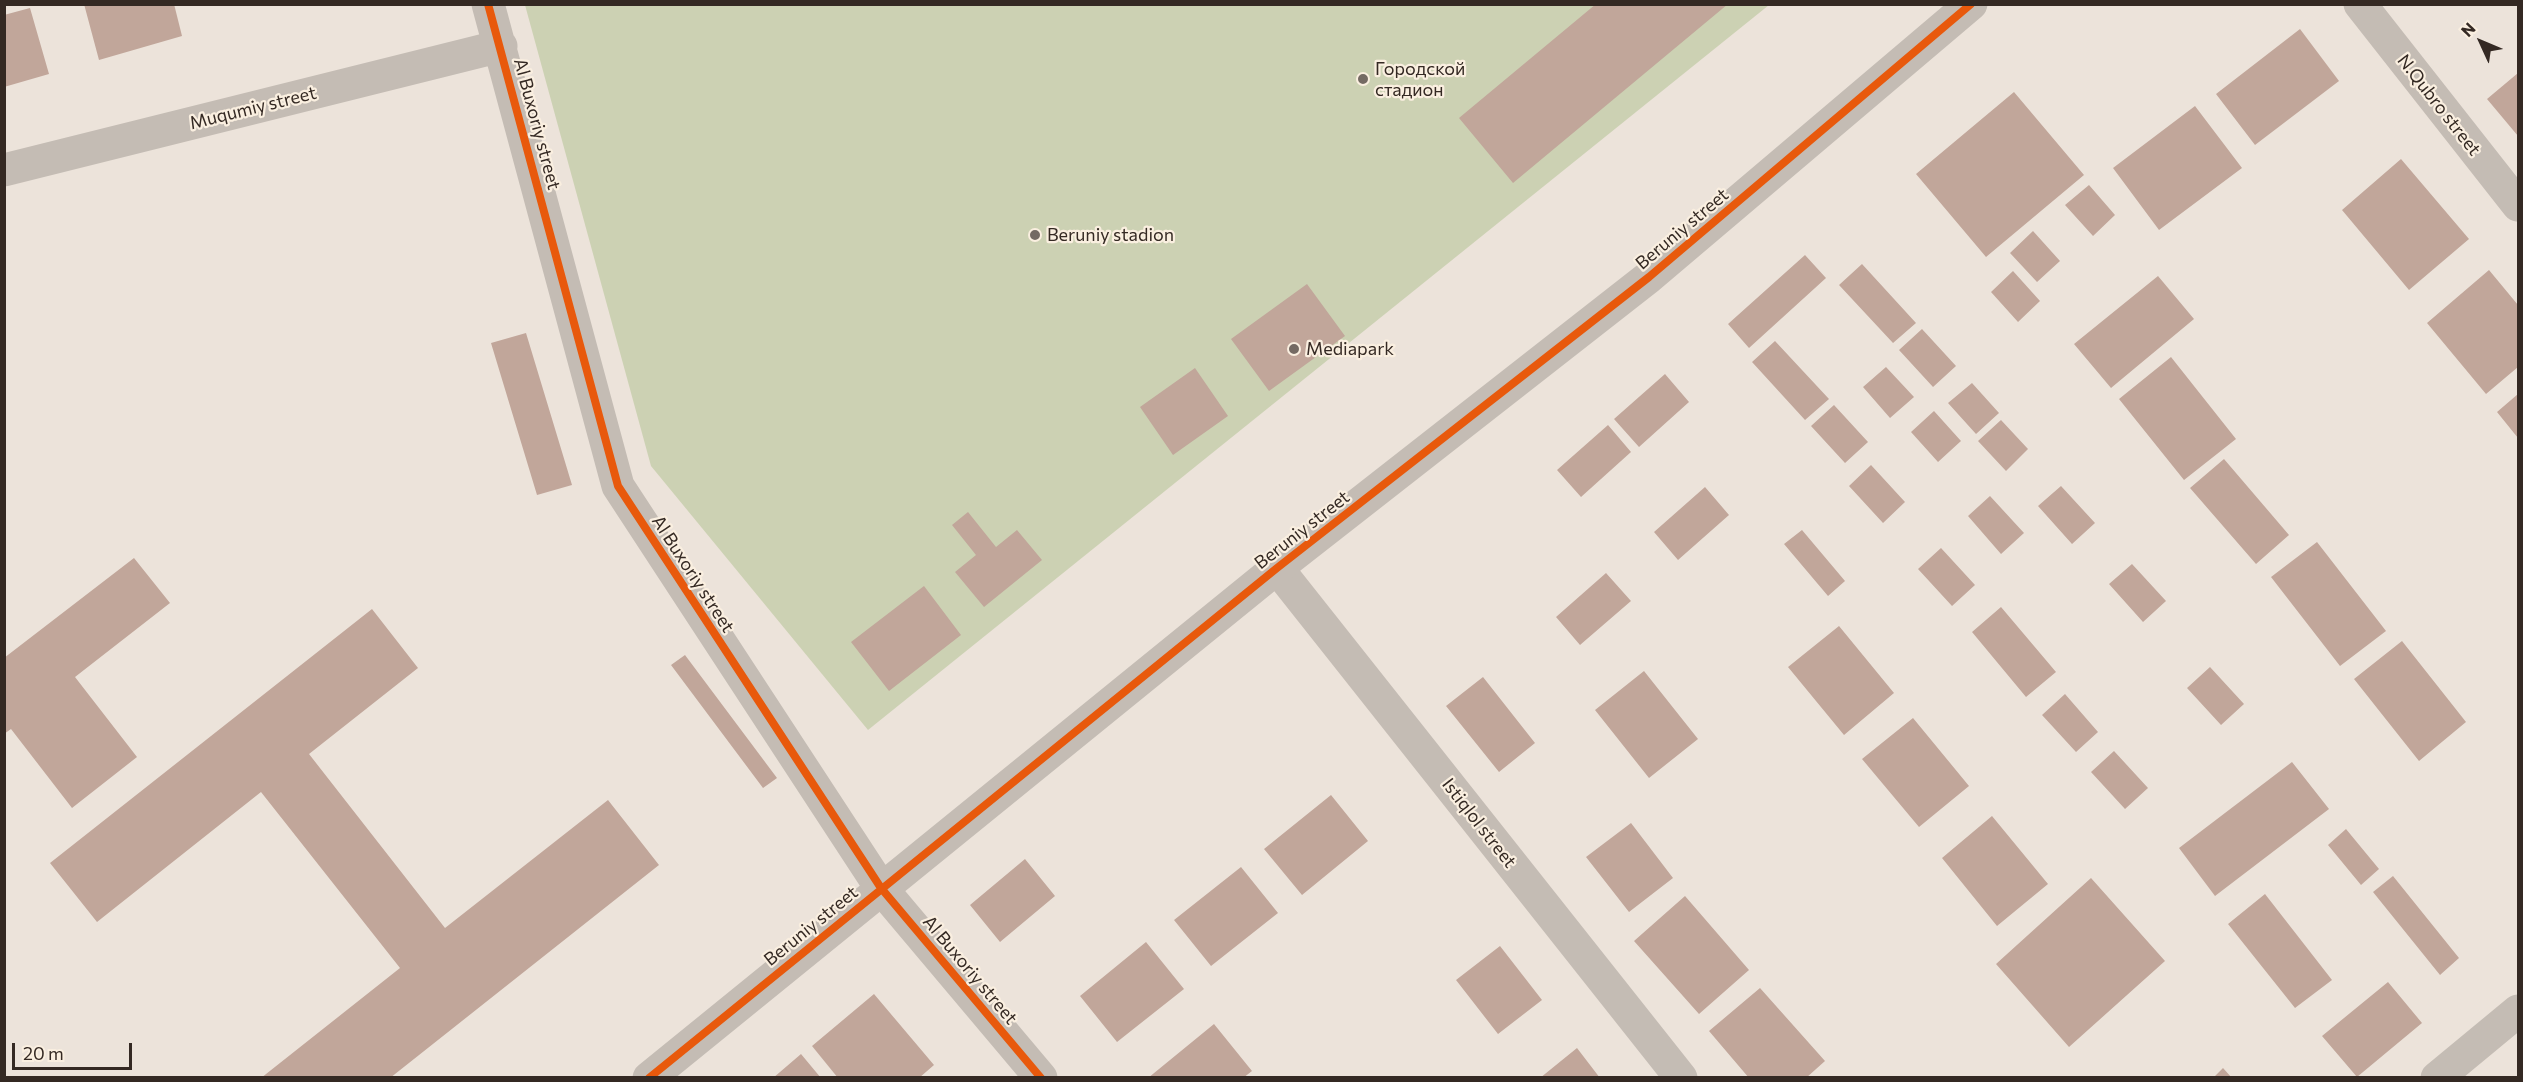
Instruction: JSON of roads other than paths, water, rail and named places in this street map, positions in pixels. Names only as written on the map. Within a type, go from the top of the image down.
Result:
[{"type":"street","name":"Al Buxoriy street","points":[[488,4],[618,486],[881,888],[1041,1077]]},
{"type":"street","name":"Beruniy street","points":[[649,1077],[1277,568],[1649,277],[1971,4]]},
{"type":"street","name":"N.Qubro street","points":[[2360,4],[2518,205]]},
{"type":"street","name":"Muqumiy street","points":[[4,170],[501,46]]},
{"type":"street","name":"Istiqlol street","points":[[1277,568],[1681,1077]]},
{"type":"street","points":[[2437,1077],[2518,1011]]},
{"type":"place","name":"Городской стадион","points":[[1363,79]]},
{"type":"place","name":"Beruniy stadion","points":[[1035,235]]},
{"type":"place","name":"Mediapark","points":[[1294,349]]}]
